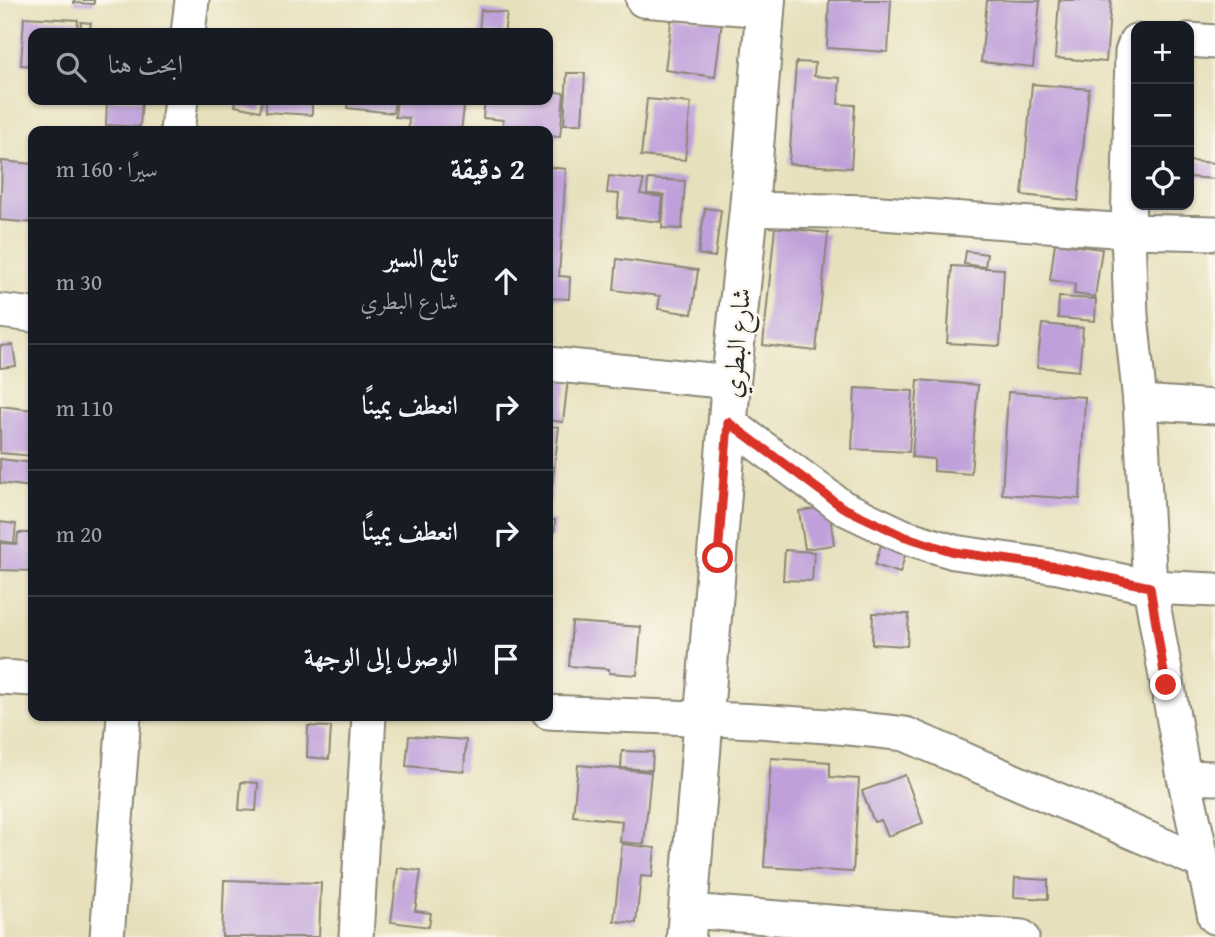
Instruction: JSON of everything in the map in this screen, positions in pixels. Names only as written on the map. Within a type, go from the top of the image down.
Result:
[{"type":"main road","name":"شارع البطري","points":[[687,924],[731,382],[766,5]]},
{"type":"street","points":[[189,28],[192,0]]},
{"type":"street","points":[[643,0],[766,5]]},
{"type":"street","points":[[1194,40],[1215,42]]},
{"type":"street","points":[[1131,64],[1128,231],[1131,316],[1140,402],[1150,587],[1199,778],[1202,862],[1215,916]]},
{"type":"street","points":[[178,126],[180,105]]},
{"type":"street","points":[[749,209],[868,212],[1128,231],[1215,233]]},
{"type":"street","points":[[0,311],[28,314]]},
{"type":"street","points":[[553,364],[731,382]]},
{"type":"street","points":[[1140,402],[1215,407]]},
{"type":"street","points":[[728,422],[842,507],[903,536],[954,552],[1058,567],[1150,587],[1215,590]]},
{"type":"street","points":[[0,677],[28,679]]},
{"type":"street","points":[[553,712],[905,734],[1202,862]]},
{"type":"street","points":[[107,937],[124,721]]},
{"type":"street","points":[[356,937],[369,721]]},
{"type":"street","points":[[687,924],[1022,937]]},
{"type":"building","points":[[74,0],[94,0],[94,4],[74,3]]},
{"type":"building","points":[[829,0],[891,0],[888,52],[827,48]]},
{"type":"building","points":[[987,0],[1040,1],[1033,67],[981,62]]},
{"type":"building","points":[[1059,0],[1111,0],[1106,62],[1055,58]]},
{"type":"building","points":[[481,10],[507,13],[505,28],[479,28]]},
{"type":"building","points":[[672,15],[722,21],[715,77],[665,70]]},
{"type":"building","points":[[24,17],[78,20],[77,28],[28,28],[28,66],[21,65]]},
{"type":"building","points":[[81,22],[91,23],[90,28],[80,28]]},
{"type":"building","points":[[796,62],[815,63],[814,76],[840,78],[838,104],[855,105],[851,168],[789,164]]},
{"type":"building","points":[[567,73],[585,73],[582,124],[564,124]]},
{"type":"building","points":[[1032,84],[1089,89],[1078,201],[1022,195]]},
{"type":"building","points":[[553,92],[564,93],[560,137],[553,136],[553,126],[502,126],[503,120],[483,118],[484,105],[553,105]]},
{"type":"building","points":[[647,99],[691,103],[685,160],[641,156]]},
{"type":"building","points":[[107,105],[142,105],[140,126],[106,125]]},
{"type":"building","points":[[235,105],[261,105],[260,111]]},
{"type":"building","points":[[266,105],[312,105],[312,115],[266,112]]},
{"type":"building","points":[[347,105],[394,105],[393,113],[347,108]]},
{"type":"building","points":[[396,105],[464,105],[462,126],[408,126],[409,118],[395,117]]},
{"type":"building","points":[[2,161],[28,164],[28,223],[0,220]]},
{"type":"building","points":[[1194,161],[1215,163],[1215,179],[1194,177]]},
{"type":"building","points":[[553,168],[566,169],[559,276],[570,277],[569,299],[553,298]]},
{"type":"building","points":[[609,176],[644,180],[640,194],[663,197],[660,222],[617,217],[619,194],[607,193]]},
{"type":"building","points":[[648,179],[685,181],[682,229],[662,228],[664,195],[647,194]]},
{"type":"building","points":[[705,208],[721,210],[715,257],[698,254]]},
{"type":"building","points":[[775,227],[828,233],[816,351],[763,345]]},
{"type":"building","points":[[1055,243],[1102,249],[1095,297],[1074,294],[1075,284],[1050,280]]},
{"type":"building","points":[[966,251],[987,254],[985,267],[964,264]]},
{"type":"building","points":[[617,259],[698,270],[692,314],[658,309],[660,296],[614,290]]},
{"type":"building","points":[[952,266],[1004,269],[1000,346],[947,343]]},
{"type":"building","points":[[1059,297],[1096,299],[1095,321],[1058,318]]},
{"type":"building","points":[[1042,324],[1083,328],[1079,371],[1037,367]]},
{"type":"building","points":[[13,345],[16,366],[0,368],[0,346]]},
{"type":"building","points":[[553,378],[568,379],[563,422],[553,421]]},
{"type":"building","points":[[918,380],[978,385],[971,474],[934,471],[934,459],[912,457]]},
{"type":"building","points":[[855,388],[913,391],[909,452],[852,449]]},
{"type":"building","points":[[1008,392],[1085,397],[1080,499],[1002,494]]},
{"type":"building","points":[[0,406],[28,409],[28,456],[0,453]]},
{"type":"building","points":[[553,426],[559,427],[553,478]]},
{"type":"building","points":[[0,459],[28,462],[28,486],[0,483]]},
{"type":"building","points":[[829,507],[834,545],[805,549],[799,511]]},
{"type":"building","points":[[0,522],[16,524],[14,543],[0,541]]},
{"type":"building","points":[[18,533],[28,533],[28,571],[0,570],[0,543],[17,544]]},
{"type":"building","points":[[883,538],[908,545],[900,573],[875,565]]},
{"type":"building","points":[[785,550],[814,552],[812,581],[783,580]]},
{"type":"building","points":[[873,613],[909,614],[907,646],[872,644]]},
{"type":"building","points":[[572,622],[641,627],[637,675],[609,673],[609,669],[569,666]]},
{"type":"building","points":[[308,726],[331,727],[329,759],[307,757]]},
{"type":"building","points":[[409,736],[466,740],[464,771],[406,766]]},
{"type":"building","points":[[622,751],[653,752],[652,770],[621,768]]},
{"type":"building","points":[[771,758],[830,762],[830,777],[859,779],[853,872],[764,867]]},
{"type":"building","points":[[578,765],[651,772],[644,844],[620,842],[622,821],[573,816]]},
{"type":"building","points":[[905,775],[923,823],[888,836],[881,820],[874,822],[862,791]]},
{"type":"building","points":[[241,782],[258,783],[256,811],[239,810]]},
{"type":"building","points":[[622,844],[655,848],[652,877],[641,876],[636,923],[614,921]]},
{"type":"building","points":[[398,868],[421,871],[415,911],[431,913],[429,927],[391,922]]},
{"type":"building","points":[[1015,878],[1048,880],[1048,899],[1014,897]]},
{"type":"building","points":[[224,880],[321,883],[319,937],[222,937]]},
{"type":"route","points":[[718,558],[728,422],[842,507],[903,536],[954,552],[1058,567],[1150,587],[1166,685]]}]
